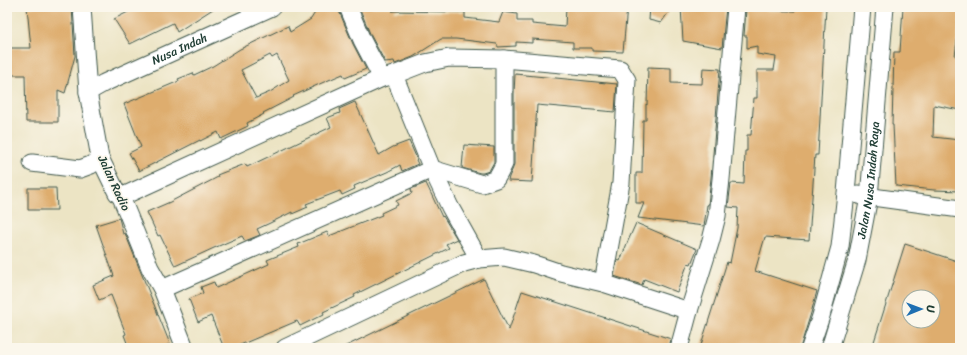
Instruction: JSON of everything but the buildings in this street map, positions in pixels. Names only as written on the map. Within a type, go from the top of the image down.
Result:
[{"type":"street","name":"Jalan Radio","points":[[82,7],[88,92],[100,158],[116,193],[121,197],[150,268],[162,289],[185,348]]},
{"type":"street","name":"Nusa Indah","points":[[88,92],[104,83],[272,7]]},
{"type":"street","points":[[348,7],[362,40],[388,76],[450,207],[479,259]]},
{"type":"street","points":[[679,348],[717,216],[722,179],[736,7]]},
{"type":"street","name":"Jalan Nusa Indah Raya","points":[[810,348],[821,316],[840,247],[862,7]]},
{"type":"street","name":"Jalan Nusa Indah Raya","points":[[830,348],[858,260],[869,197],[886,7]]},
{"type":"street","points":[[121,197],[388,76],[425,63],[449,58],[504,59],[620,69],[627,80],[621,183],[603,283]]},
{"type":"street","points":[[162,289],[432,169],[482,184],[496,179],[504,164],[504,59]]},
{"type":"street","points":[[32,163],[80,169],[91,166],[100,158]]},
{"type":"street","points":[[846,193],[960,209]]},
{"type":"street","points":[[285,348],[464,263],[479,259],[504,257],[534,264],[561,273],[603,283],[689,311]]}]
